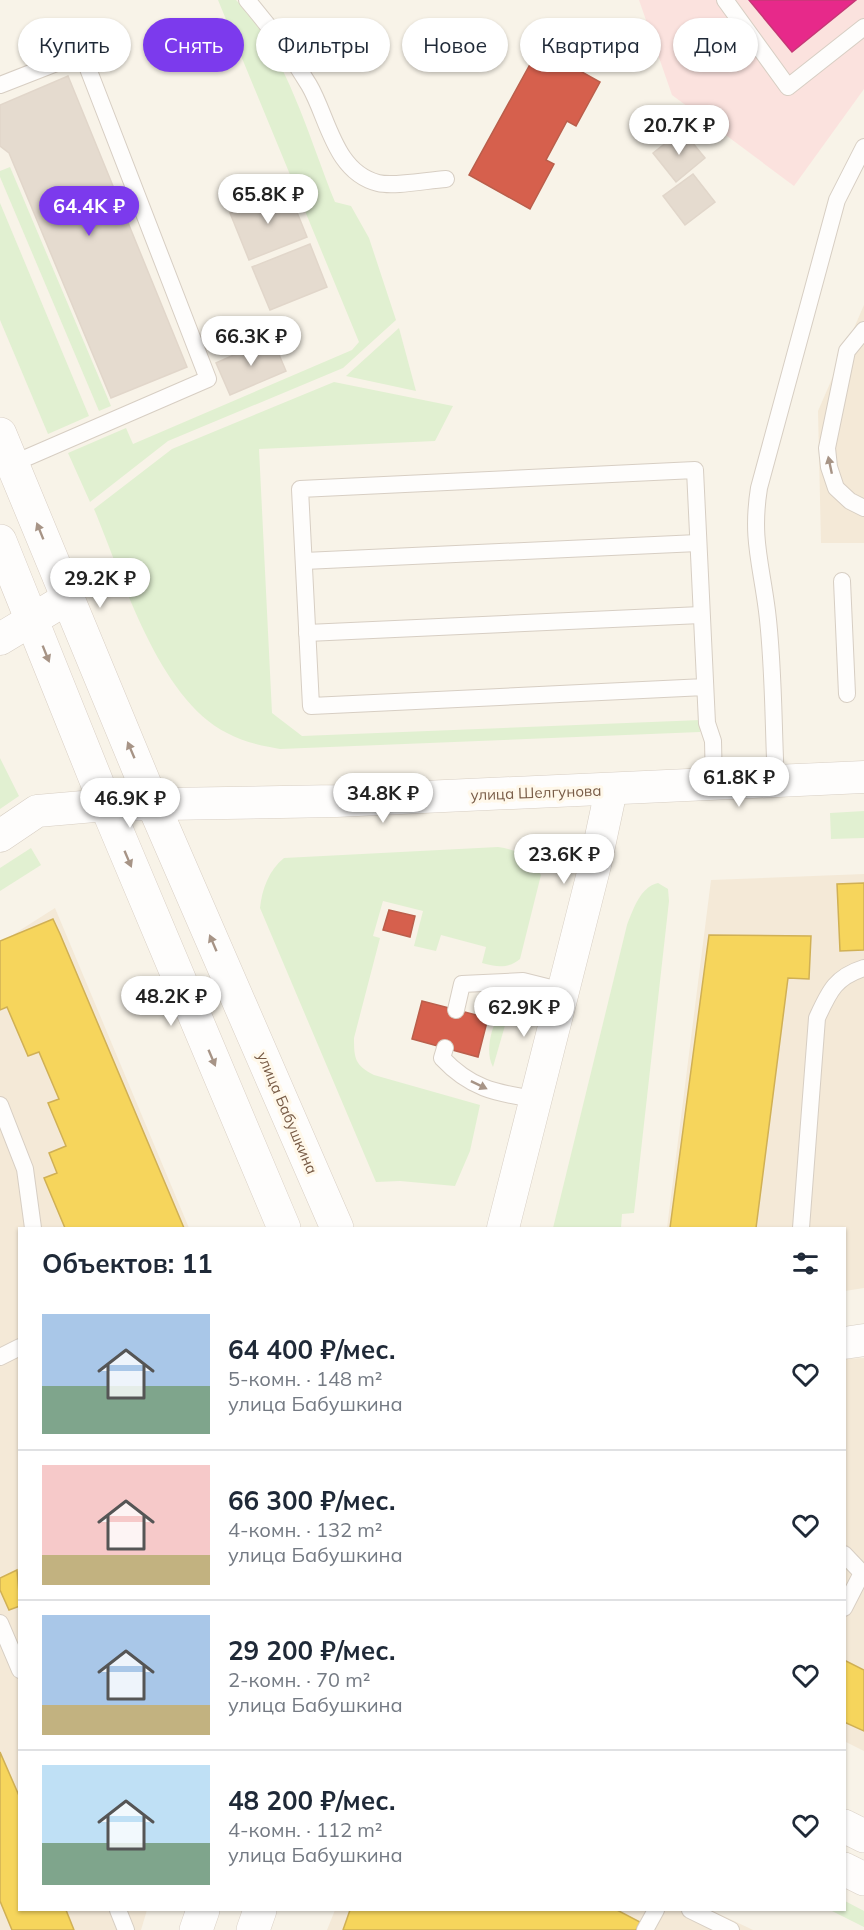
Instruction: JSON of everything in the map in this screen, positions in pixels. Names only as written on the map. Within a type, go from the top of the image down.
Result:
[{"type":"main road","name":"улица Бабушкина","points":[[6,449],[153,804],[336,1227]]},
{"type":"main road","points":[[0,541],[106,805],[284,1227]]},
{"type":"main road","points":[[846,1827],[864,1836]]},
{"type":"main road","points":[[846,1870],[864,1879]]},
{"type":"main road","points":[[196,1930],[203,1911]]},
{"type":"main road","points":[[253,1930],[260,1911]]},
{"type":"street","points":[[0,639],[68,598]]},
{"type":"street","name":"улица Шелгунова","points":[[0,836],[37,810],[106,805],[336,801],[864,777]]},
{"type":"street","points":[[503,1227],[611,790]]},
{"type":"street","points":[[846,1343],[864,1340]]},
{"type":"lane","points":[[247,0],[268,24],[310,87],[334,144],[364,177],[379,183],[446,179]]},
{"type":"lane","points":[[725,0],[788,87],[864,27]]},
{"type":"lane","points":[[0,85],[82,53],[208,379],[6,449]]},
{"type":"lane","points":[[776,782],[767,612],[755,546],[755,514],[759,488],[837,200],[864,147]]},
{"type":"lane","points":[[864,330],[847,351],[827,448],[836,488],[850,501],[864,508]]},
{"type":"lane","points":[[705,687],[311,706],[300,489],[694,470],[705,687],[706,723],[713,741],[714,785]]},
{"type":"lane","points":[[304,561],[698,543]]},
{"type":"lane","points":[[842,581],[847,694]]},
{"type":"lane","points":[[307,633],[701,615]]},
{"type":"lane","points":[[801,1227],[817,1018],[832,987],[851,972],[864,968]]},
{"type":"lane","points":[[456,1010],[462,984],[523,981],[563,991]]},
{"type":"lane","points":[[445,1048],[442,1058],[458,1075],[493,1092],[534,1099]]},
{"type":"lane","points":[[0,1105],[25,1169],[33,1227]]},
{"type":"lane","points":[[0,1357],[18,1348]]},
{"type":"lane","points":[[846,1556],[863,1574],[846,1604]]},
{"type":"lane","points":[[0,1623],[14,1641],[18,1660]]},
{"type":"lane","points":[[118,1911],[126,1930]]},
{"type":"lane","points":[[645,1930],[655,1911]]},
{"type":"lane","points":[[692,1911],[731,1930]]},
{"type":"shaded area","points":[[639,0],[864,0],[864,89],[794,186],[672,95],[661,63],[661,18],[645,18]]},
{"type":"shaded area","points":[[864,305],[864,543],[821,543],[818,411]]},
{"type":"shaded area","points":[[864,874],[864,1288],[846,1291],[846,1227],[667,1227],[711,880]]},
{"type":"shaded area","points":[[55,908],[189,1227],[18,1227],[18,1911],[147,1911],[141,1930],[0,1930],[0,943]]},
{"type":"shaded area","points":[[864,1358],[864,1751],[846,1742],[846,1359]]},
{"type":"shaded area","points":[[335,1911],[713,1911],[753,1930],[327,1930]]},
{"type":"green space","points":[[218,0],[236,0],[256,25],[256,72],[283,72],[335,202],[351,206],[369,238],[396,320],[343,368],[168,441],[90,502],[68,453],[126,428],[133,444],[352,350],[359,342],[244,63],[244,18],[225,18]]},
{"type":"green space","points":[[10,167],[111,406],[99,411],[0,177],[0,171]]},
{"type":"green space","points":[[0,203],[89,416],[48,434],[0,320]]},
{"type":"green space","points":[[399,328],[416,391],[346,376]]},
{"type":"green space","points":[[334,382],[453,406],[435,441],[259,449],[272,713],[302,736],[701,720],[700,732],[280,749],[233,736],[203,716],[181,693],[162,665],[131,601],[94,509],[172,449]]},
{"type":"green space","points":[[0,758],[19,796],[0,809]]},
{"type":"green space","points":[[864,811],[864,838],[831,839],[830,813]]},
{"type":"green space","points":[[498,847],[523,855],[533,863],[541,875],[520,959],[511,964],[497,966],[482,963],[486,947],[441,935],[436,951],[414,946],[423,911],[383,901],[373,936],[380,938],[354,1038],[357,1061],[374,1075],[480,1105],[470,1151],[455,1186],[400,1181],[376,1182],[260,908],[262,894],[270,874],[284,858]]},
{"type":"green space","points":[[31,848],[41,865],[0,891],[0,868]]},
{"type":"green space","points":[[658,883],[668,889],[669,901],[634,1213],[622,1214],[621,1227],[553,1227],[627,925],[642,894]]},
{"type":"green space","points":[[508,1002],[508,1015],[493,1067],[489,1051],[494,1024]]},
{"type":"green space","points":[[846,1902],[864,1911],[864,1927],[832,1911],[846,1911]]},
{"type":"building: Жильё","points":[[864,883],[864,950],[840,951],[837,884]]},
{"type":"building: Жильё","points":[[53,919],[184,1227],[65,1227],[44,1178],[57,1173],[49,1153],[66,1146],[48,1103],[59,1099],[39,1052],[28,1056],[7,1007],[0,1010],[0,941]]},
{"type":"building: Жильё","points":[[709,935],[811,936],[809,979],[788,978],[756,1227],[670,1227]]},
{"type":"building: Жильё","points":[[17,1570],[18,1607],[9,1610],[0,1590],[0,1578]]},
{"type":"building: Жильё","points":[[846,1661],[864,1670],[864,1731],[846,1723]]},
{"type":"building: Жильё","points":[[0,1752],[18,1793],[18,1911],[66,1911],[74,1930],[12,1930],[0,1901]]},
{"type":"building: Жильё","points":[[350,1911],[619,1911],[640,1922],[636,1930],[343,1930]]},
{"type":"building: Торговля","points":[[526,72],[582,72],[600,82],[576,126],[567,121],[546,160],[554,164],[530,209],[469,175]]},
{"type":"building: Торговля","points":[[389,910],[415,916],[410,937],[383,930]]},
{"type":"building: Торговля","points":[[422,1001],[488,1018],[478,1057],[412,1039]]},
{"type":"building: Медицина","points":[[749,0],[856,0],[792,52]]},
{"type":"building: Прочее","points":[[68,76],[187,367],[111,398],[9,153],[0,146],[0,105]]},
{"type":"building: Прочее","points":[[682,130],[705,158],[676,182],[653,153]]},
{"type":"building: Прочее","points":[[693,174],[715,202],[685,225],[663,196]]},
{"type":"building: Прочее","points":[[288,190],[307,237],[249,260],[230,213]]},
{"type":"building: Прочее","points":[[310,244],[327,287],[270,310],[252,267]]},
{"type":"building: Прочее","points":[[272,338],[286,371],[230,395],[216,363]]}]
